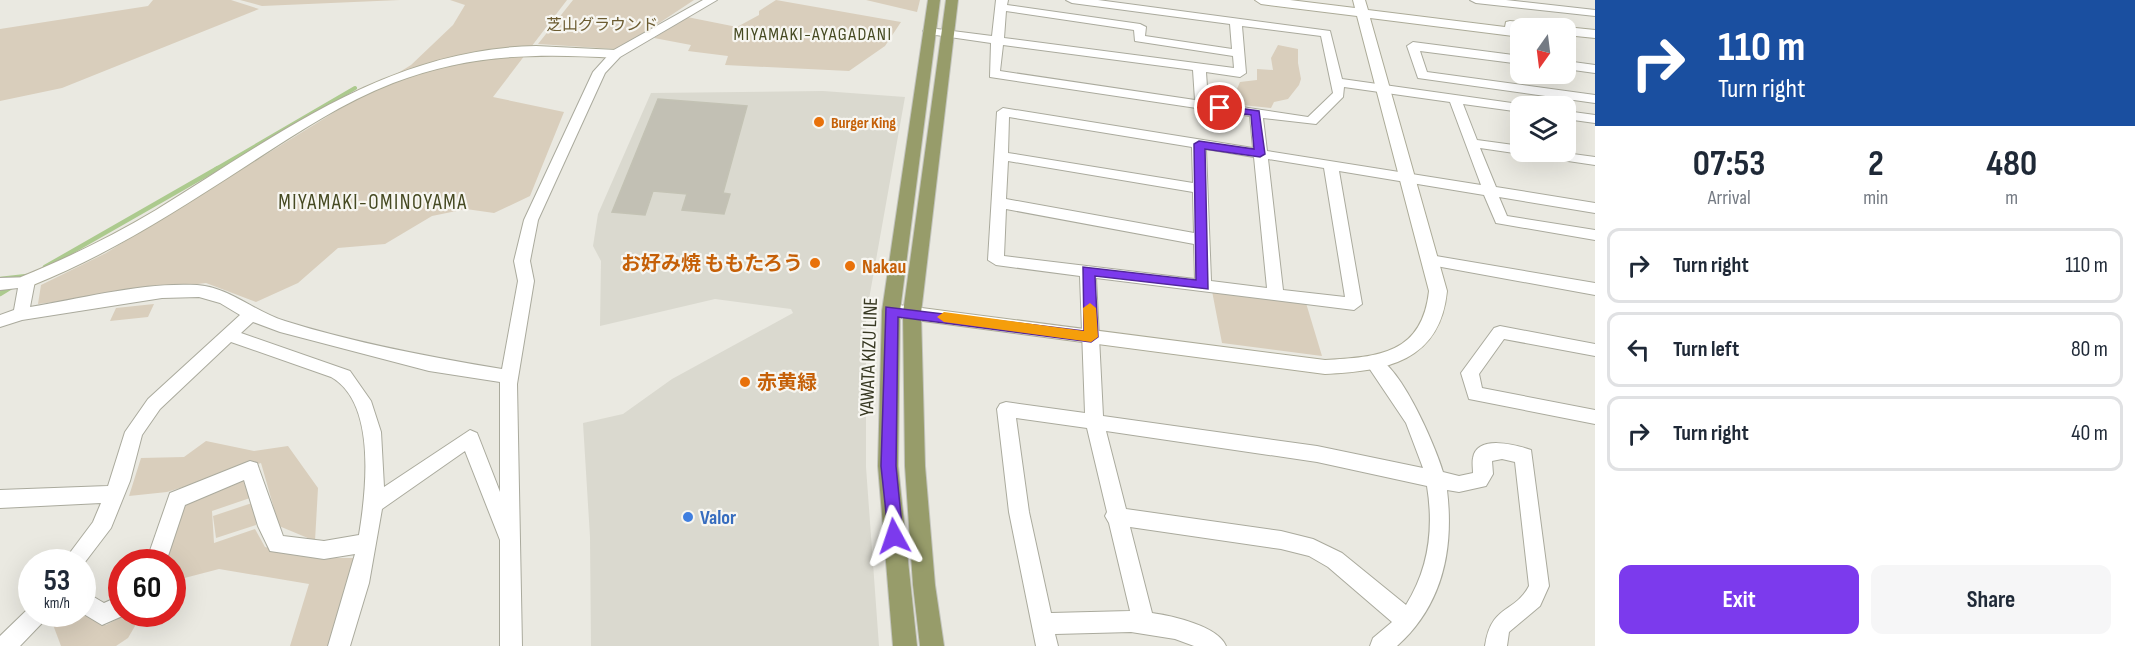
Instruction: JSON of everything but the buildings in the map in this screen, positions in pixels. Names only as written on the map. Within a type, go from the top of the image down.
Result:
[{"type":"main road","name":"YAWATA KIZU LINE","points":[[932,646],[915,466],[912,313],[937,32],[934,0]]},
{"type":"main road","name":"YAWATA KIZU LINE","points":[[905,646],[888,466],[891,311],[937,32],[952,0]]},
{"type":"street","points":[[511,646],[509,377],[525,281],[522,261],[531,219],[595,81],[615,54],[711,0]]},
{"type":"street","points":[[1072,0],[1326,33],[1339,94],[1311,121],[994,75],[1001,4],[1140,27],[1139,39],[1238,53]]},
{"type":"street","points":[[1261,0],[1361,6],[1510,31]]},
{"type":"street","points":[[1315,0],[1510,24]]},
{"type":"street","points":[[1476,0],[1595,13]]},
{"type":"street","points":[[891,311],[1326,367],[1374,362],[1410,348],[1424,336],[1433,323],[1438,302],[1430,260],[1361,6]]},
{"type":"street","points":[[937,32],[1240,73],[1236,22]]},
{"type":"street","points":[[1576,32],[1595,34]]},
{"type":"street","points":[[1576,40],[1595,41]]},
{"type":"street","points":[[1510,59],[1413,46],[1422,75],[1595,99]]},
{"type":"street","points":[[0,284],[27,281],[53,272],[110,242],[307,122],[359,93],[387,81],[412,72],[509,52],[546,50],[615,54]]},
{"type":"street","points":[[1576,66],[1595,69]]},
{"type":"street","points":[[1199,67],[1202,105]]},
{"type":"street","points":[[1337,82],[1510,106]]},
{"type":"street","points":[[1455,99],[1501,220],[1595,235]]},
{"type":"street","points":[[1331,166],[1354,304],[996,260],[1001,203],[1003,112],[1595,208]]},
{"type":"street","points":[[1256,113],[1276,294]]},
{"type":"street","points":[[1576,116],[1595,119]]},
{"type":"street","points":[[1473,143],[1510,148]]},
{"type":"street","points":[[1199,144],[1203,285]]},
{"type":"street","points":[[1002,156],[1200,189]]},
{"type":"street","points":[[1576,158],[1595,161]]},
{"type":"street","points":[[1001,203],[1202,240]]},
{"type":"street","points":[[1430,260],[1595,289]]},
{"type":"street","points":[[1088,271],[1094,421],[1144,623]]},
{"type":"street","points":[[21,314],[27,281]]},
{"type":"street","points":[[0,321],[21,314],[162,292],[199,291],[226,299],[251,314],[280,326],[429,364],[509,377]]},
{"type":"street","points":[[84,549],[101,528],[115,494],[134,432],[154,404],[251,314]]},
{"type":"street","points":[[1595,350],[1500,332],[1470,373],[1475,394],[1595,417]]},
{"type":"street","points":[[228,334],[343,374],[363,400],[372,436],[374,504],[356,597],[339,646]]},
{"type":"street","points":[[1374,362],[1417,423],[1436,480],[1440,511],[1440,545],[1428,586],[1408,621],[1381,646]]},
{"type":"street","points":[[1047,646],[1019,513],[1006,409],[1317,454],[1459,484],[1479,480],[1483,474],[1482,458],[1489,452],[1502,451],[1524,456],[1539,586],[1537,596],[1502,624],[1496,646]]},
{"type":"street","points":[[374,504],[470,438],[509,545]]},
{"type":"street","points":[[160,549],[177,499],[250,469],[267,526],[277,544],[324,550],[368,542]]},
{"type":"street","points":[[0,499],[115,494]]},
{"type":"street","points":[[1116,516],[1305,545],[1335,560],[1408,621]]},
{"type":"street","points":[[1042,624],[1100,620],[1144,623],[1183,631],[1215,646]]},
{"type":"street","points":[[5,646],[23,627]]},
{"type":"shaded area","points":[[823,91],[905,97],[866,316],[866,467],[879,646],[591,646],[590,537],[583,423],[623,414],[672,379],[793,313],[791,309],[715,299],[600,326],[601,261],[593,246],[598,214],[651,93]]},
{"type":"green space","points":[[153,0],[231,0],[259,9],[62,88],[0,101],[0,29],[148,6]]},
{"type":"green space","points":[[240,0],[400,0],[262,6]]},
{"type":"green space","points":[[450,0],[567,0],[493,97],[564,112],[530,196],[494,213],[466,209],[432,216],[385,244],[338,248],[298,283],[256,302],[206,283],[38,304],[41,285],[106,253],[411,65],[453,25],[465,5]]},
{"type":"green space","name":"芝山グラウンド","points":[[573,0],[694,0],[626,45],[615,49],[538,44]]},
{"type":"green space","points":[[776,0],[901,22],[885,46],[849,71],[725,65],[728,56],[688,51],[691,45],[654,38],[687,17],[737,27],[759,15],[759,11]]},
{"type":"green space","points":[[866,0],[920,0],[917,12]]},
{"type":"green space","points":[[1278,45],[1298,49],[1301,79],[1299,85],[1288,99],[1274,102],[1271,108],[1242,105],[1236,91],[1240,82],[1257,80],[1257,69],[1273,70],[1271,58]]},
{"type":"green space","points":[[1212,291],[1306,303],[1322,356],[1222,343]]},
{"type":"green space","points":[[154,304],[148,317],[110,321],[116,308]]},
{"type":"green space","points":[[206,441],[254,451],[288,446],[318,488],[315,541],[279,526],[261,463],[167,492],[129,496],[141,458],[184,457]]},
{"type":"green space","points":[[243,480],[250,498],[212,511],[214,543],[255,529],[265,547],[317,558],[354,558],[328,646],[290,646],[309,584],[219,569],[186,578],[186,549],[169,549],[182,497]]},
{"type":"green space","points":[[255,502],[256,525],[216,538],[213,516]]},
{"type":"green space","points":[[96,620],[108,624],[108,627],[134,627],[128,638],[116,646],[61,646],[54,627],[96,627]]},
{"type":"waterway","points":[[216,169],[355,88]]},
{"type":"waterway","points":[[45,267],[218,168]]},
{"type":"waterway","points":[[0,279],[27,276]]},
{"type":"waterway","points":[[0,294],[13,286]]},
{"type":"slow traffic","points":[[944,317],[1091,337],[1090,308]]},
{"type":"place","name":"Burger King","points":[[819,122]]},
{"type":"place","name":"お好み焼 ももたろう","points":[[815,263]]},
{"type":"place","name":"Nakau","points":[[850,266]]},
{"type":"place","name":"赤黄緑","points":[[745,382]]},
{"type":"place","name":"Valor","points":[[688,517]]},
{"type":"district","name":"MIYAMAKI-AYAGADANI","points":[[813,34]]},
{"type":"district","name":"MIYAMAKI-OMINOYAMA","points":[[373,202]]},
{"type":"route","points":[[894,536],[888,466],[891,311],[1091,337],[1088,271],[1203,285],[1199,144],[1260,154],[1256,113],[1220,108]]}]
